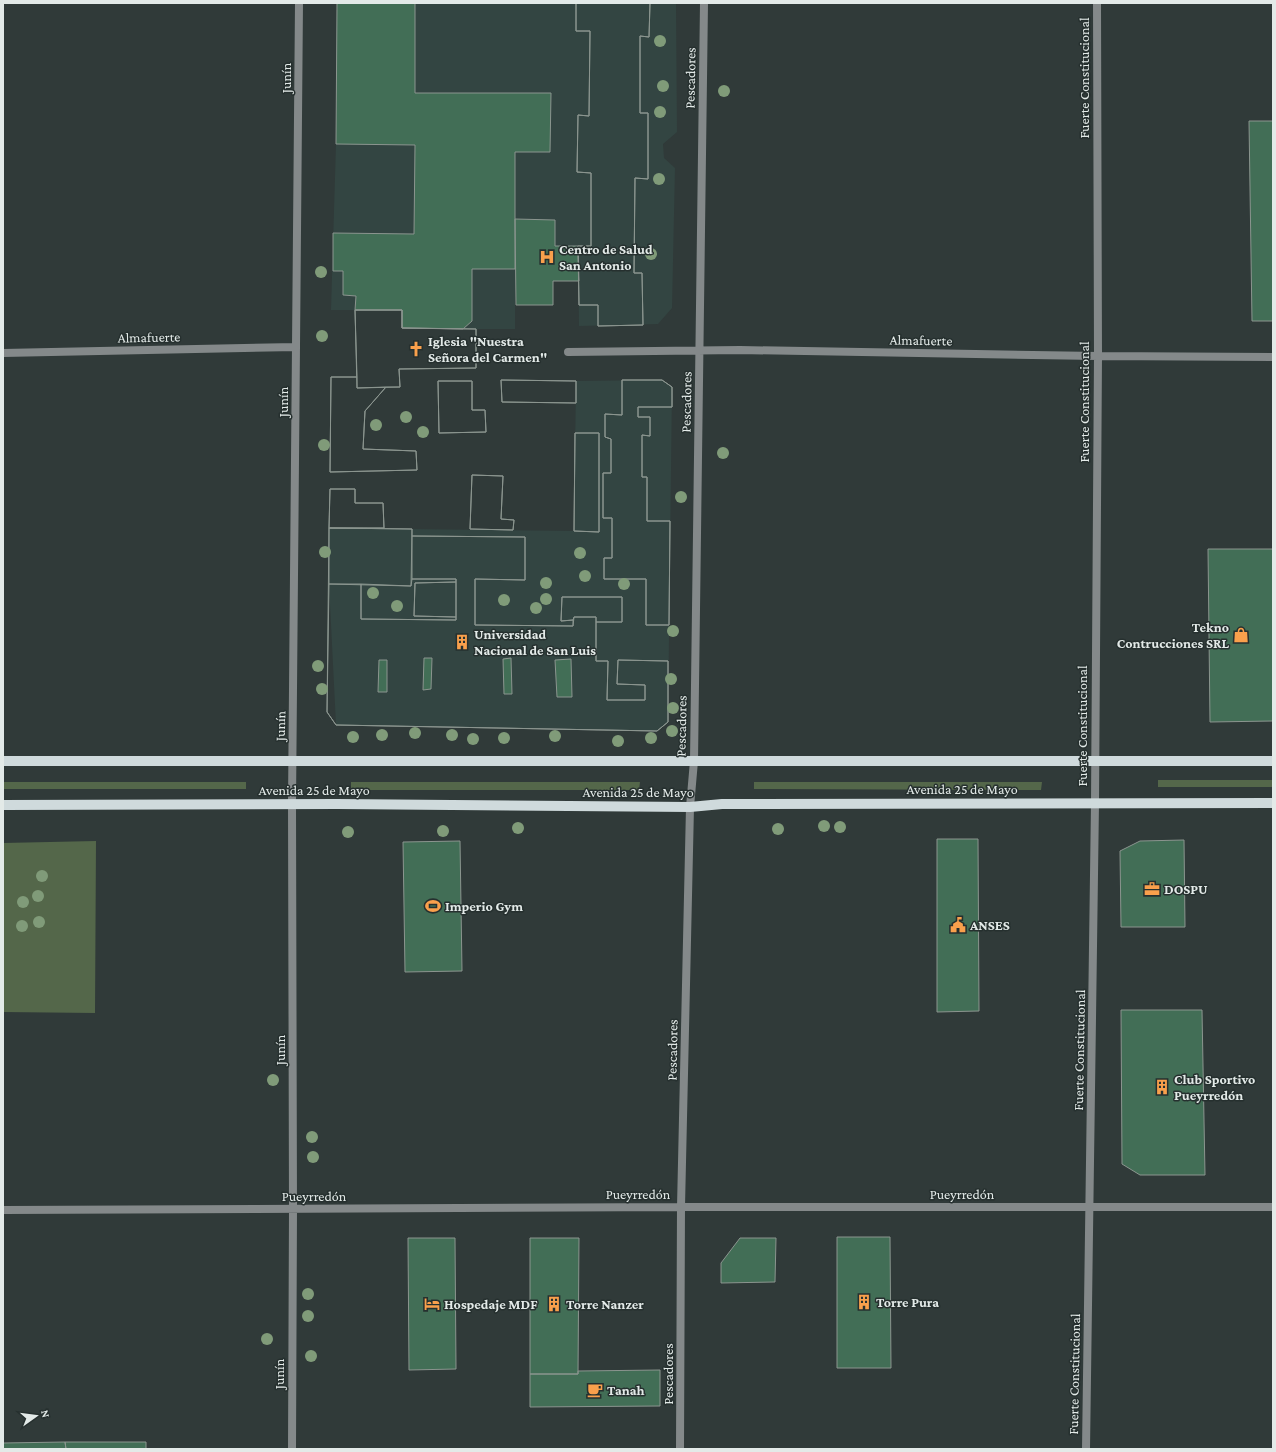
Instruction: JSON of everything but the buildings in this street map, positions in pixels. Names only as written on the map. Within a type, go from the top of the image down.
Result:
[{"type":"main road","name":"Avenida 25 de Mayo","points":[[3,762],[1273,761]]},
{"type":"main road","name":"Avenida 25 de Mayo","points":[[3,804],[292,804],[690,807],[722,804],[1273,803]]},
{"type":"street","name":"Junín","points":[[292,1449],[292,761],[299,3]]},
{"type":"street","name":"Pescadores","points":[[680,1449],[682,1207],[690,807],[694,761],[704,3]]},
{"type":"street","name":"Fuerte Constitucional","points":[[1086,1449],[1095,803],[1098,356],[1097,3]]},
{"type":"street","name":"Almafuerte","points":[[3,353],[296,347]]},
{"type":"street","name":"Almafuerte","points":[[568,352],[756,350],[1098,356],[1273,357]]},
{"type":"street","name":"Pueyrredón","points":[[3,1210],[682,1207],[1273,1207]]},
{"type":"shaded area","points":[[337,3],[676,3],[677,132],[663,144],[664,158],[675,168],[672,308],[658,324],[579,326],[578,246],[555,246],[554,220],[515,219],[515,329],[463,329],[402,310],[331,310],[336,144]]},
{"type":"shaded area","points":[[662,380],[672,387],[668,722],[657,731],[336,725],[329,584],[329,528],[574,531],[576,381]]},
{"type":"green space","points":[[1158,780],[1273,780],[1273,787],[1158,787]]},
{"type":"green space","points":[[3,782],[246,782],[246,789],[3,789]]},
{"type":"green space","points":[[351,782],[640,782],[639,790],[351,790]]},
{"type":"green space","points":[[754,782],[1042,782],[1041,790],[754,789]]},
{"type":"green space","points":[[96,841],[95,1013],[3,1012],[3,843]]},
{"type":"place","name":"Centro de Salud San Antonio","points":[[547,257]]},
{"type":"place","name":"Iglesia \"Nuestra Señora del Carmen\"","points":[[416,349]]},
{"type":"place","name":"Tekno Contrucciones SRL","points":[[1241,635]]},
{"type":"place","name":"Universidad Nacional de San Luis","points":[[462,642]]},
{"type":"place","name":"DOSPU","points":[[1152,889]]},
{"type":"place","name":"Imperio Gym","points":[[433,906]]},
{"type":"place","name":"ANSES","points":[[958,925]]},
{"type":"place","name":"Club Sportivo Pueyrredón","points":[[1162,1087]]},
{"type":"place","name":"Torre Pura","points":[[864,1302]]},
{"type":"place","name":"Hospedaje MDF","points":[[432,1304]]},
{"type":"place","name":"Torre Nanzer","points":[[554,1304]]},
{"type":"place","name":"Tanah","points":[[595,1390]]}]
